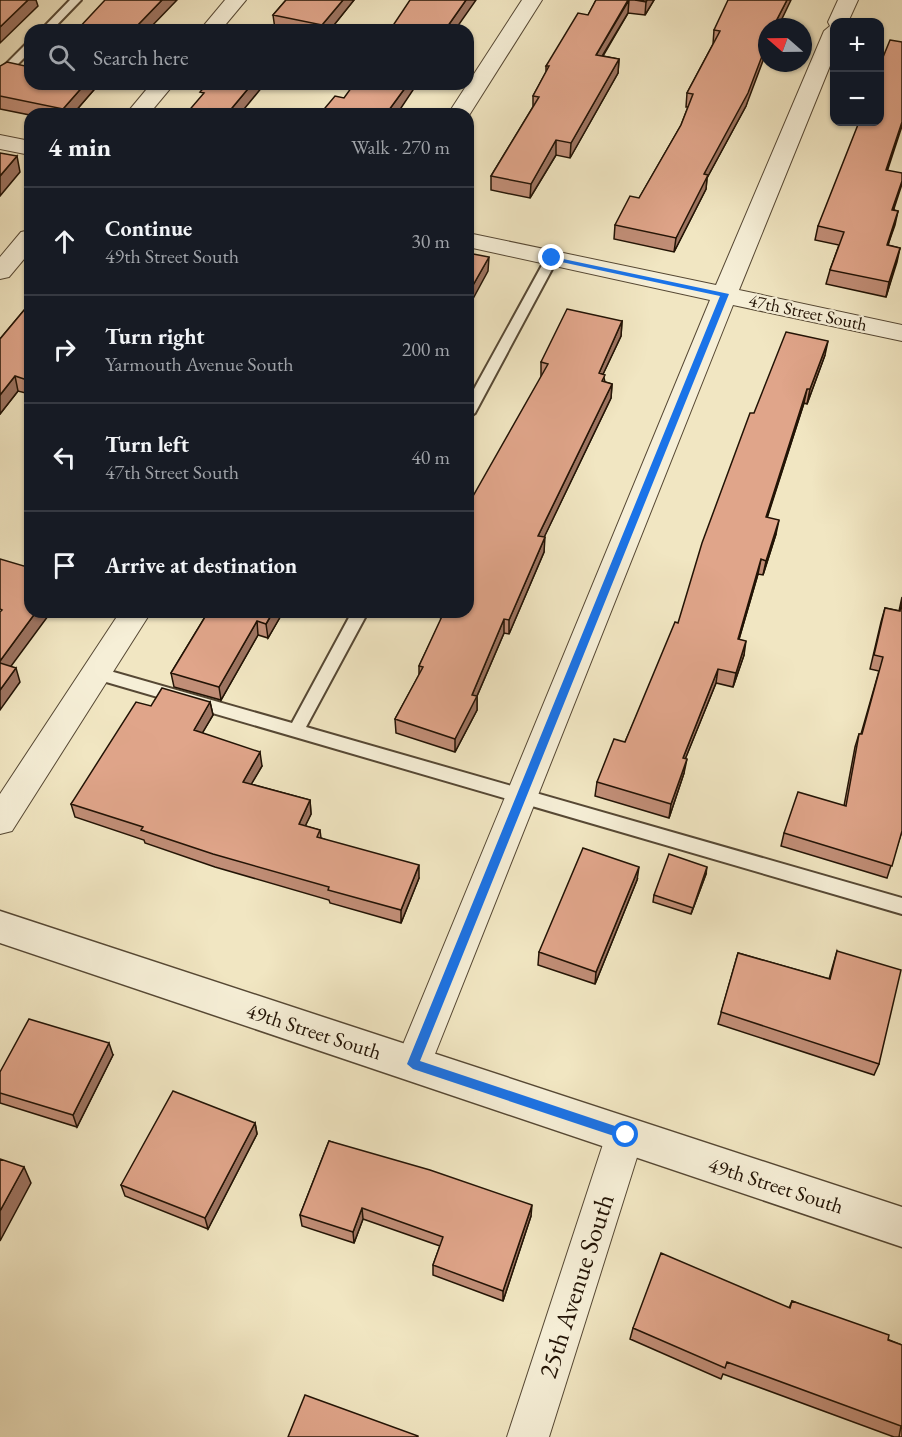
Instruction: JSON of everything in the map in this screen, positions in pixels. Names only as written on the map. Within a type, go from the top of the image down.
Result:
[{"type":"street","points":[[215,24],[236,0]]},
{"type":"street","points":[[463,108],[532,0]]},
{"type":"street","points":[[840,18],[848,0]]},
{"type":"street","points":[[413,1064],[830,41]]},
{"type":"street","points":[[142,108],[158,90]]},
{"type":"street","points":[[0,142],[24,147]]},
{"type":"street","name":"47th Street South","points":[[474,241],[902,333]]},
{"type":"street","points":[[0,272],[24,244]]},
{"type":"street","points":[[0,821],[132,618]]},
{"type":"street","name":"49th Street South","points":[[3,934],[413,1064],[902,1227]]},
{"type":"street","name":"25th Avenue South","points":[[528,1437],[626,1135]]},
{"type":"lane","points":[[52,24],[76,0]]},
{"type":"lane","points":[[0,76],[24,52]]},
{"type":"lane","points":[[474,402],[552,258]]},
{"type":"lane","points":[[296,730],[357,618]]},
{"type":"lane","points":[[96,674],[902,906]]},
{"type":"building","points":[[0,0],[28,0],[0,27]]},
{"type":"building","points":[[105,0],[162,0],[139,24],[83,24]]},
{"type":"building","points":[[286,0],[343,0],[323,24],[273,15]]},
{"type":"building","points":[[410,0],[466,0],[449,24],[394,24]]},
{"type":"building","points":[[596,0],[628,0],[596,55],[619,59],[571,143],[556,140],[531,184],[491,176],[539,97],[533,96],[549,66],[546,66],[578,13],[588,15]]},
{"type":"building","points":[[728,0],[787,0],[778,18],[758,18],[758,67],[748,93],[704,174],[708,175],[676,238],[615,225],[630,196],[639,198],[681,125],[693,94],[687,93],[720,31],[714,30]]},
{"type":"building","points":[[890,40],[902,42],[902,122],[886,170],[902,173],[902,181],[892,210],[898,211],[887,245],[900,248],[889,282],[830,270],[844,232],[818,226],[857,126],[884,126],[884,55]]},
{"type":"building","points":[[7,62],[24,66],[24,90],[80,90],[64,108],[0,96],[0,66]]},
{"type":"building","points":[[202,90],[247,90],[232,108],[191,108],[204,93],[200,92]]},
{"type":"building","points":[[350,90],[404,90],[390,108],[325,108],[335,96],[344,98]]},
{"type":"building","points":[[0,153],[17,156],[0,176]]},
{"type":"building","points":[[474,254],[489,257],[474,283]]},
{"type":"building","points":[[567,309],[622,321],[599,373],[605,375],[602,381],[612,384],[538,536],[545,537],[509,620],[504,619],[472,695],[477,696],[455,739],[395,719],[423,667],[419,666],[441,618],[474,618],[474,494],[548,364],[541,362]]},
{"type":"building","points":[[24,310],[24,379],[15,376],[0,395],[0,339]]},
{"type":"building","points":[[786,332],[828,341],[810,389],[807,389],[766,517],[779,520],[766,561],[761,559],[738,639],[746,641],[736,673],[718,669],[683,758],[687,759],[671,804],[597,782],[614,739],[625,742],[675,622],[678,623],[702,543],[750,413],[754,413]]},
{"type":"building","points":[[0,559],[24,566],[24,618],[32,618],[0,661],[0,612],[2,610],[0,609]]},
{"type":"building","points":[[902,602],[902,831],[892,866],[784,833],[798,792],[846,806],[859,734],[862,734],[883,657],[874,655],[885,608],[900,611]]},
{"type":"building","points":[[204,618],[270,618],[266,624],[257,621],[219,687],[171,673]]},
{"type":"building","points":[[0,663],[16,668],[0,690]]},
{"type":"building","points":[[162,688],[210,702],[194,730],[260,752],[243,782],[310,800],[299,824],[320,830],[317,837],[419,865],[401,910],[213,854],[141,830],[143,827],[71,804],[136,702],[151,706]]},
{"type":"building","points":[[583,848],[639,867],[596,972],[539,952]]},
{"type":"building","points":[[669,854],[707,867],[693,908],[654,895]]},
{"type":"building","points":[[837,951],[901,970],[879,1064],[721,1012],[738,953],[830,979]]},
{"type":"building","points":[[29,1019],[109,1043],[73,1115],[0,1093],[0,1072]]},
{"type":"building","points":[[173,1091],[255,1123],[205,1218],[121,1185]]},
{"type":"building","points":[[329,1141],[430,1170],[532,1205],[503,1291],[433,1265],[443,1237],[362,1208],[353,1232],[300,1215]]},
{"type":"building","points":[[0,1159],[24,1167],[0,1211]]},
{"type":"building","points":[[661,1253],[790,1308],[792,1301],[889,1335],[888,1340],[902,1345],[902,1437],[899,1437],[901,1426],[727,1362],[725,1368],[633,1328]]},
{"type":"building","points":[[305,1395],[418,1436],[418,1437],[288,1437]]},
{"type":"route","points":[[552,258],[725,294],[413,1064],[626,1135]]}]
